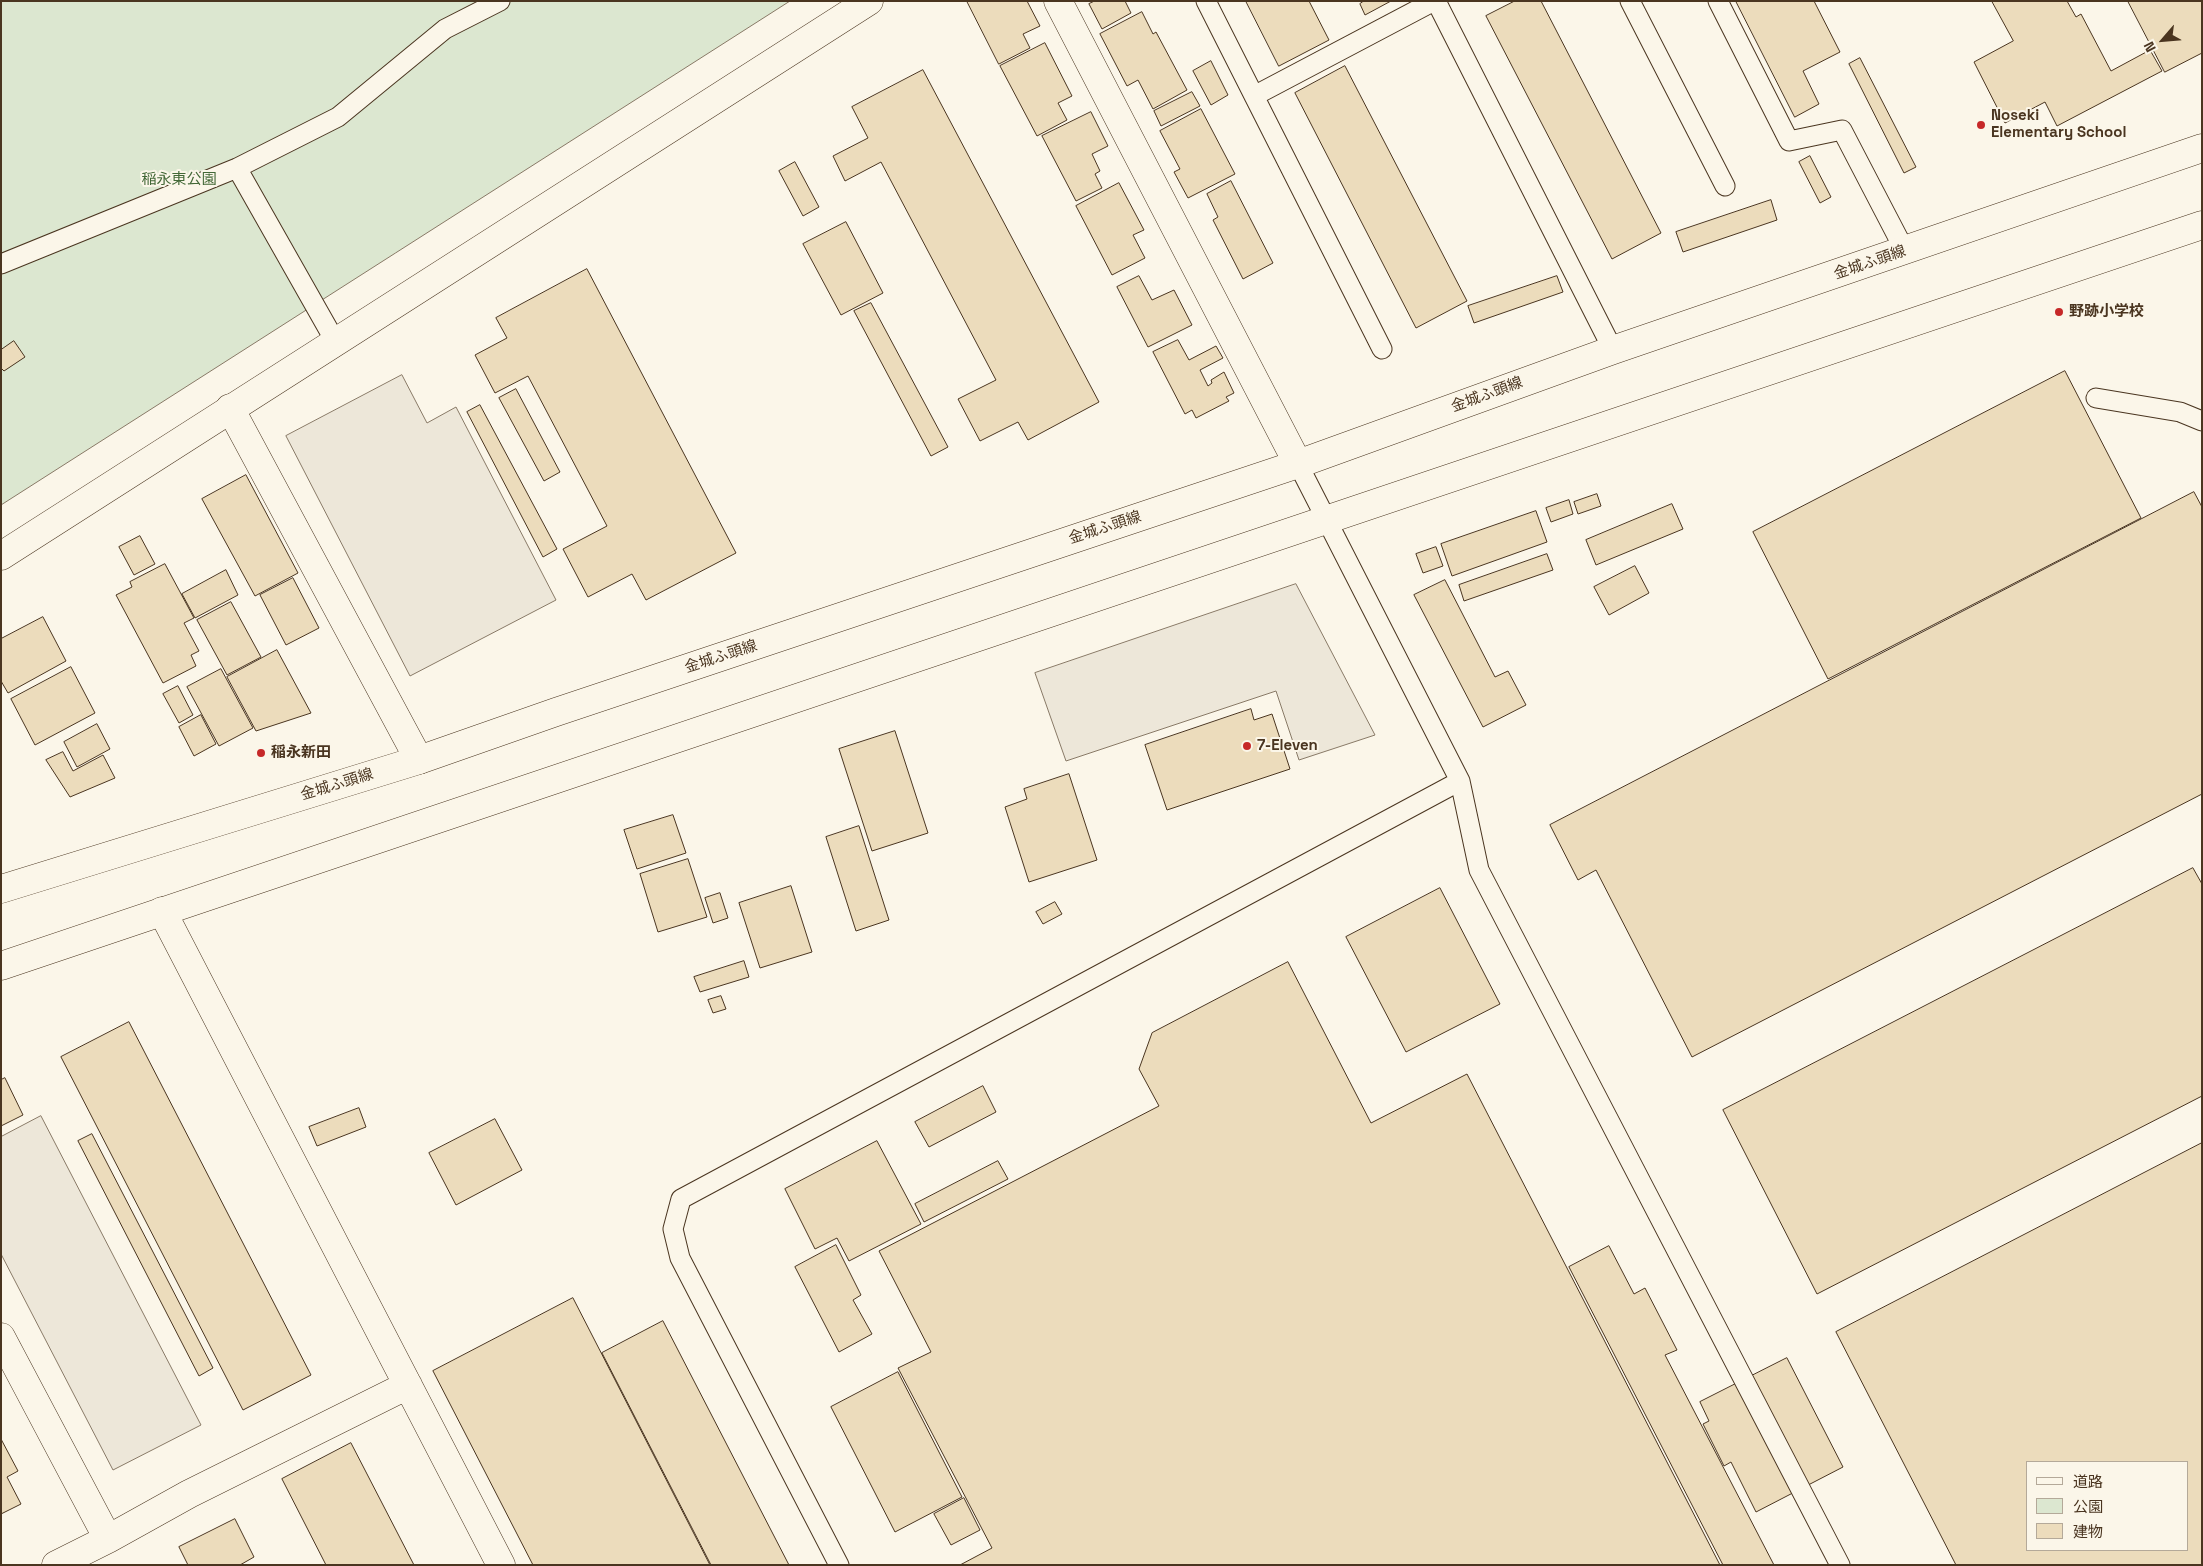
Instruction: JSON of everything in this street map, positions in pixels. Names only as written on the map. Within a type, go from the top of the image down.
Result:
[{"type":"main road","points":[[1,556],[869,1]]},
{"type":"main road","points":[[1058,1],[1298,464]]},
{"type":"main road","name":"金城ふ頭線","points":[[1,889],[419,760],[556,712],[1298,464],[1613,350],[2202,148]]},
{"type":"main road","points":[[1,966],[162,910],[2202,225]]},
{"type":"main road","points":[[230,408],[419,760]]},
{"type":"main road","points":[[162,910],[501,1565]]},
{"type":"main road","points":[[1,1337],[108,1540]]},
{"type":"main road","points":[[56,1565],[108,1540],[189,1494],[408,1385]]},
{"type":"lane","points":[[1,264],[237,168],[338,117],[445,29],[500,1]]},
{"type":"lane","points":[[1206,1],[1382,349]]},
{"type":"lane","points":[[1254,96],[1435,1],[1613,350]]},
{"type":"lane","points":[[1630,1],[1724,186]]},
{"type":"lane","points":[[1718,1],[1789,141],[1842,130],[1906,251]]},
{"type":"lane","points":[[237,168],[335,341]]},
{"type":"lane","points":[[2096,398],[2180,412],[2202,421]]},
{"type":"lane","points":[[1298,464],[1460,781],[1480,870],[1840,1565]]},
{"type":"lane","points":[[839,1565],[680,1258],[672,1229],[681,1199],[1460,781]]},
{"type":"green space","name":"稲永東公園","points":[[1,1],[790,1],[1,505]]},
{"type":"shaded area","points":[[402,375],[427,423],[456,407],[556,600],[410,676],[286,436]]},
{"type":"shaded area","points":[[1296,584],[1375,735],[1299,760],[1276,691],[1066,761],[1035,673]]},
{"type":"shaded area","points":[[41,1116],[201,1425],[113,1470],[1,1254],[1,1137]]},
{"type":"building","points":[[967,1],[1027,1],[1040,26],[1023,34],[1030,48],[999,64]]},
{"type":"building","points":[[1095,1],[1125,1],[1131,13],[1102,29],[1089,4]]},
{"type":"building","points":[[1246,1],[1309,1],[1329,40],[1279,66]]},
{"type":"building","points":[[1364,1],[1391,1],[1365,15],[1360,4]]},
{"type":"building","points":[[1515,1],[1541,1],[1661,233],[1612,259],[1486,16]]},
{"type":"building","points":[[1736,1],[1814,1],[1840,52],[1803,71],[1819,104],[1795,117]]},
{"type":"building","points":[[1992,1],[2067,1],[2076,17],[2081,14],[2111,71],[2150,50],[2162,71],[2057,126],[2045,102],[2005,123],[1974,62],[2013,41]]},
{"type":"building","points":[[2128,1],[2202,1],[2202,53],[2165,72]]},
{"type":"building","points":[[1142,12],[1153,34],[1156,32],[1187,90],[1153,109],[1138,80],[1127,86],[1100,34]]},
{"type":"building","points":[[1045,43],[1072,96],[1058,103],[1067,120],[1037,136],[1000,66]]},
{"type":"building","points":[[1860,58],[1916,167],[1904,173],[1849,64]]},
{"type":"building","points":[[1211,61],[1228,95],[1211,105],[1193,71]]},
{"type":"building","points":[[1345,66],[1467,301],[1416,328],[1295,93]]},
{"type":"building","points":[[923,70],[1099,402],[1028,440],[1018,422],[980,441],[958,399],[996,380],[881,162],[845,181],[833,156],[868,138],[852,107]]},
{"type":"building","points":[[1192,92],[1200,106],[1161,126],[1154,111]]},
{"type":"building","points":[[1201,109],[1235,174],[1188,198],[1174,172],[1180,169],[1160,131]]},
{"type":"building","points":[[1091,112],[1108,146],[1092,154],[1100,171],[1095,174],[1102,188],[1076,201],[1042,136]]},
{"type":"building","points":[[1810,156],[1831,197],[1820,203],[1799,162]]},
{"type":"building","points":[[795,162],[819,207],[803,216],[779,171]]},
{"type":"building","points":[[1231,181],[1273,263],[1243,279],[1213,220],[1218,217],[1207,194]]},
{"type":"building","points":[[1119,183],[1144,230],[1133,235],[1145,258],[1112,275],[1076,206]]},
{"type":"building","points":[[1771,200],[1777,220],[1683,252],[1676,232]]},
{"type":"building","points":[[846,222],[883,293],[841,315],[803,244]]},
{"type":"building","points":[[587,269],[736,553],[646,600],[632,574],[588,597],[563,549],[607,526],[528,376],[495,393],[475,355],[507,338],[496,318]]},
{"type":"building","points":[[1139,276],[1152,300],[1174,290],[1192,325],[1148,347],[1117,287]]},
{"type":"building","points":[[1557,276],[1563,292],[1474,323],[1468,306]]},
{"type":"building","points":[[871,303],[948,447],[931,456],[854,311]]},
{"type":"building","points":[[1178,340],[1189,360],[1216,346],[1223,358],[1200,370],[1208,386],[1212,383],[1211,380],[1224,372],[1234,393],[1226,397],[1229,401],[1196,418],[1192,410],[1185,414],[1153,352]]},
{"type":"building","points":[[14,341],[25,357],[4,371],[1,368],[1,350]]},
{"type":"building","points":[[2065,371],[2141,518],[1828,679],[1753,532]]},
{"type":"building","points":[[516,389],[560,472],[544,481],[499,398]]},
{"type":"building","points":[[480,405],[557,549],[543,557],[467,412]]},
{"type":"building","points":[[246,475],[298,573],[255,596],[202,499]]},
{"type":"building","points":[[2194,492],[2202,507],[2202,794],[1692,1057],[1596,870],[1578,880],[1550,825]]},
{"type":"building","points":[[1597,494],[1601,506],[1578,514],[1574,502]]},
{"type":"building","points":[[1569,500],[1573,514],[1551,522],[1546,508]]},
{"type":"building","points":[[1672,504],[1683,529],[1596,565],[1586,540]]},
{"type":"building","points":[[1536,511],[1547,542],[1452,576],[1441,544]]},
{"type":"building","points":[[140,536],[155,564],[134,575],[119,547]]},
{"type":"building","points":[[1436,547],[1443,566],[1423,573],[1416,554]]},
{"type":"building","points":[[1547,554],[1553,570],[1464,601],[1459,585]]},
{"type":"building","points":[[165,564],[194,618],[184,623],[199,651],[191,655],[196,666],[163,683],[116,595],[132,587],[130,582]]},
{"type":"building","points":[[1635,566],[1649,593],[1609,615],[1594,587]]},
{"type":"building","points":[[226,570],[238,595],[195,618],[182,594]]},
{"type":"building","points":[[293,578],[319,628],[286,645],[260,595]]},
{"type":"building","points":[[1445,580],[1495,677],[1508,671],[1526,705],[1483,727],[1414,595]]},
{"type":"building","points":[[231,602],[261,657],[227,675],[197,620]]},
{"type":"building","points":[[43,617],[66,661],[8,693],[1,681],[1,639]]},
{"type":"building","points":[[277,650],[311,713],[256,731],[227,677]]},
{"type":"building","points":[[71,667],[95,713],[35,745],[11,699]]},
{"type":"building","points":[[221,669],[253,728],[219,746],[187,687]]},
{"type":"building","points":[[178,686],[193,715],[179,723],[163,694]]},
{"type":"building","points":[[1251,709],[1254,720],[1272,714],[1290,769],[1167,810],[1145,745]]},
{"type":"building","points":[[201,715],[216,744],[194,756],[179,727]]},
{"type":"building","points":[[97,724],[110,749],[77,767],[64,742]]},
{"type":"building","points":[[895,731],[928,833],[872,851],[839,749]]},
{"type":"building","points":[[63,752],[73,771],[103,755],[115,778],[70,797],[46,760]]},
{"type":"building","points":[[1069,774],[1097,860],[1029,882],[1005,807],[1027,799],[1024,789]]},
{"type":"building","points":[[673,815],[686,853],[637,869],[624,830]]},
{"type":"building","points":[[859,826],[889,920],[856,931],[826,837]]},
{"type":"building","points":[[688,859],[707,917],[658,932],[640,874]]},
{"type":"building","points":[[2193,868],[2202,884],[2202,1096],[1817,1294],[1723,1110]]},
{"type":"building","points":[[791,886],[812,952],[760,968],[739,903]]},
{"type":"building","points":[[1440,888],[1500,1004],[1406,1052],[1346,937]]},
{"type":"building","points":[[720,893],[728,918],[713,923],[705,898]]},
{"type":"building","points":[[1055,902],[1062,914],[1043,924],[1036,912]]},
{"type":"building","points":[[744,961],[749,977],[700,992],[694,977]]},
{"type":"building","points":[[1288,962],[1371,1123],[1467,1074],[1720,1565],[960,1565],[992,1548],[898,1368],[931,1352],[879,1251],[1159,1106],[1139,1069],[1152,1033]]},
{"type":"building","points":[[721,996],[726,1009],[713,1013],[708,1000]]},
{"type":"building","points":[[129,1022],[311,1375],[243,1410],[61,1057]]},
{"type":"building","points":[[5,1078],[23,1115],[1,1126],[1,1080]]},
{"type":"building","points":[[983,1086],[996,1112],[929,1147],[915,1122]]},
{"type":"building","points":[[359,1108],[366,1127],[317,1146],[309,1127]]},
{"type":"building","points":[[495,1119],[522,1170],[456,1205],[429,1153]]},
{"type":"building","points":[[92,1134],[213,1368],[199,1376],[78,1141]]},
{"type":"building","points":[[877,1141],[921,1224],[849,1261],[837,1238],[815,1249],[785,1189]]},
{"type":"building","points":[[2202,1143],[2202,1565],[1956,1565],[1836,1332]]},
{"type":"building","points":[[998,1161],[1008,1179],[924,1222],[915,1204]]},
{"type":"building","points":[[836,1245],[861,1295],[853,1300],[872,1334],[839,1352],[795,1267]]},
{"type":"building","points":[[1609,1246],[1634,1294],[1645,1288],[1677,1350],[1665,1355],[1774,1565],[1723,1565],[1569,1267]]},
{"type":"building","points":[[573,1298],[710,1565],[533,1565],[433,1371]]},
{"type":"building","points":[[663,1321],[789,1565],[711,1565],[602,1353]]},
{"type":"building","points":[[1787,1358],[1843,1467],[1756,1512],[1731,1462],[1724,1466],[1703,1424],[1709,1421],[1700,1402]]},
{"type":"building","points":[[898,1372],[962,1497],[895,1532],[831,1407]]},
{"type":"building","points":[[1,1439],[18,1471],[7,1477],[21,1504],[1,1514]]},
{"type":"building","points":[[351,1443],[414,1565],[326,1565],[282,1479]]},
{"type":"building","points":[[964,1498],[980,1530],[951,1545],[934,1514]]},
{"type":"building","points":[[235,1519],[254,1557],[240,1565],[188,1565],[179,1547]]},
{"type":"place","name":"Noseki Elementary School","points":[[1981,125]]},
{"type":"place","name":"野跡小学校","points":[[2059,312]]},
{"type":"place","name":"7-Eleven","points":[[1247,746]]},
{"type":"place","name":"稲永新田","points":[[261,753]]}]
